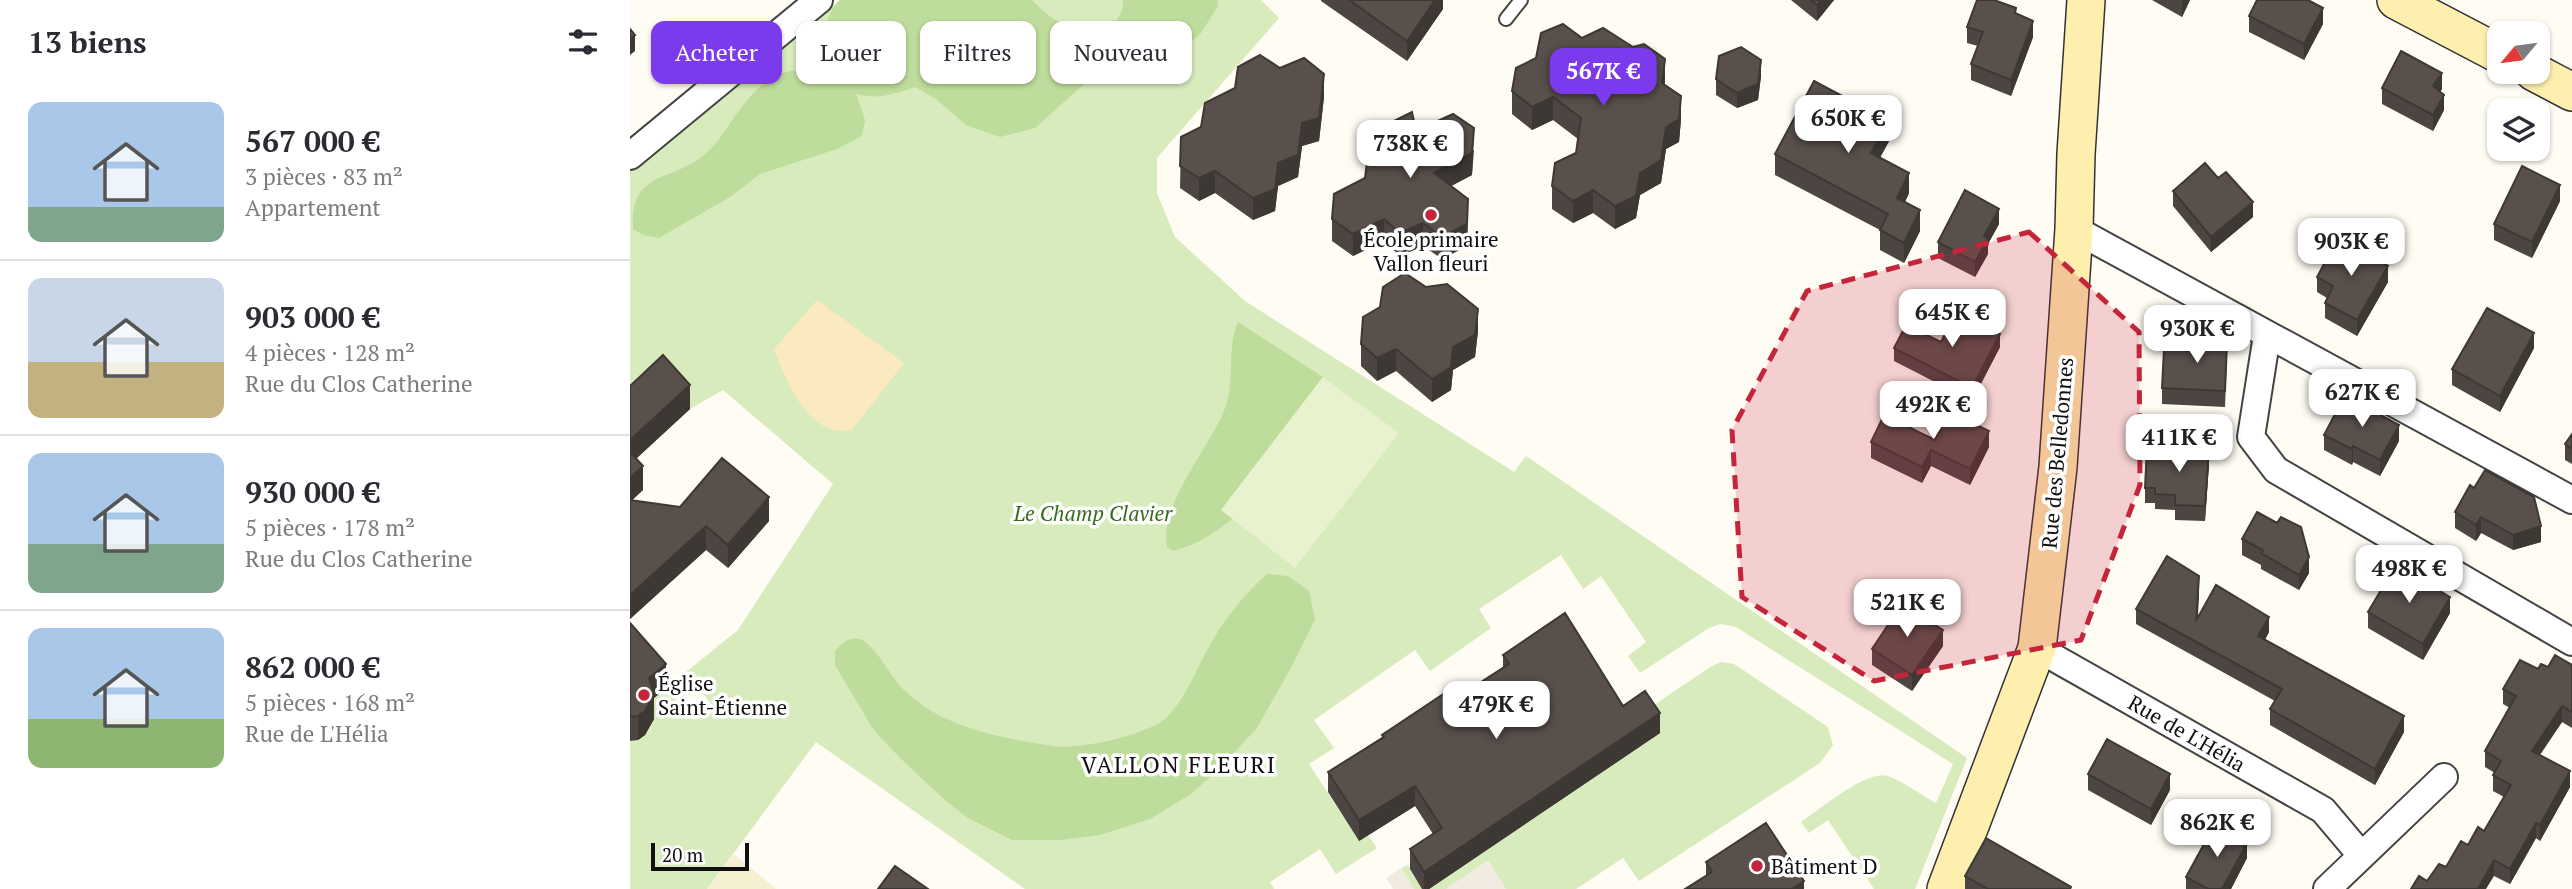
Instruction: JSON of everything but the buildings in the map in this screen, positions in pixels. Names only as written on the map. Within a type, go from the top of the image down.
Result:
[{"type":"main road","name":"Rue des Belledonnes","points":[[1946,889],[2037,648],[2057,467],[2074,229],[2086,0]]},
{"type":"main road","points":[[2396,0],[2487,48]]},
{"type":"main road","points":[[2550,80],[2572,92]]},
{"type":"street","points":[[630,156],[819,0]]},
{"type":"street","points":[[2074,229],[2572,500]]},
{"type":"street","points":[[2267,335],[2251,437],[2276,470],[2572,642]]},
{"type":"street","name":"Rue de L'Hélia","points":[[2037,648],[2323,810],[2361,855]]},
{"type":"street","points":[[2327,889],[2444,778]]},
{"type":"lane","points":[[1506,19],[1521,0]]},
{"type":"highlighted area","points":[[2029,232],[2139,332],[2140,485],[2081,640],[1874,681],[1742,597],[1732,430],[1807,291]]},
{"type":"shaded area","points":[[734,854],[776,889],[707,889]]},
{"type":"shaded area","points":[[1489,861],[1506,889],[1446,889]]},
{"type":"shaded area","points":[[1401,868],[1414,889],[1393,889],[1386,878]]},
{"type":"green space","name":"Le Champ Clavier","points":[[840,0],[1261,0],[1279,18],[1157,158],[1157,193],[1175,237],[1245,301],[1514,472],[1526,456],[1967,758],[1915,889],[1874,889],[1828,820],[1809,833],[1801,822],[1856,784],[1879,775],[1888,776],[1936,803],[1953,764],[1736,627],[1720,624],[1709,628],[1640,673],[1628,656],[1646,642],[1601,576],[1583,589],[1561,555],[1479,609],[1491,628],[1430,671],[1415,650],[1314,720],[1334,748],[1309,764],[1359,841],[1368,835],[1377,848],[1336,874],[1320,849],[1270,882],[1274,889],[1025,889],[816,742],[707,889],[630,889],[630,740],[638,740],[650,728],[650,701],[666,688],[694,720],[712,705],[686,672],[738,630],[833,484],[723,390],[690,409],[663,379],[630,410],[630,171],[737,84],[782,84],[782,47],[796,36],[796,84],[906,84],[906,21],[814,21]]},
{"type":"green space","points":[[840,0],[1032,0],[1057,21],[1050,21],[1050,84],[1084,84],[1035,128],[1000,137],[966,125],[936,99],[915,87],[879,96],[856,94],[865,120],[862,136],[837,149],[760,174],[730,197],[659,238],[643,235],[633,229],[638,196],[645,187],[704,155],[741,107],[762,85],[782,84],[782,74],[796,70],[796,84],[906,84],[906,21],[828,21]]},
{"type":"green space","points":[[1123,0],[1217,0],[1218,6],[1201,33],[1192,41],[1192,21],[1116,21],[1121,14]]},
{"type":"green space","points":[[1238,322],[1323,377],[1221,510],[1233,518],[1205,538],[1173,551],[1167,547],[1166,531],[1170,514],[1228,400],[1232,344]]},
{"type":"green space","points":[[1323,377],[1399,433],[1295,568],[1221,510]]},
{"type":"green space","points":[[1267,574],[1288,576],[1309,591],[1315,620],[1257,728],[1218,770],[1191,794],[1150,819],[1100,835],[1060,840],[1012,840],[968,818],[947,802],[873,729],[835,665],[835,651],[854,638],[862,640],[873,649],[903,689],[936,713],[954,722],[993,735],[1054,746],[1080,746],[1113,740],[1144,730],[1166,718],[1183,696],[1225,622]]},
{"type":"green space","points":[[1721,662],[1734,664],[1828,727],[1833,745],[1820,763],[1639,881],[1623,858],[1576,889],[1506,889],[1488,861],[1446,889],[1429,889],[1659,733],[1645,711]]},
{"type":"green space","points":[[1408,865],[1422,889],[1414,889],[1401,868]]},
{"type":"sand","points":[[817,300],[904,363],[852,430],[823,426],[811,416],[792,391],[774,349]]},
{"type":"place","name":"École primaire Vallon fleuri","points":[[1431,215]]},
{"type":"place","name":"Église Saint-Étienne","points":[[644,695]]},
{"type":"place","name":"Bâtiment D","points":[[1757,866]]},
{"type":"district","name":"VALLON FLEURI","points":[[1179,764]]}]
